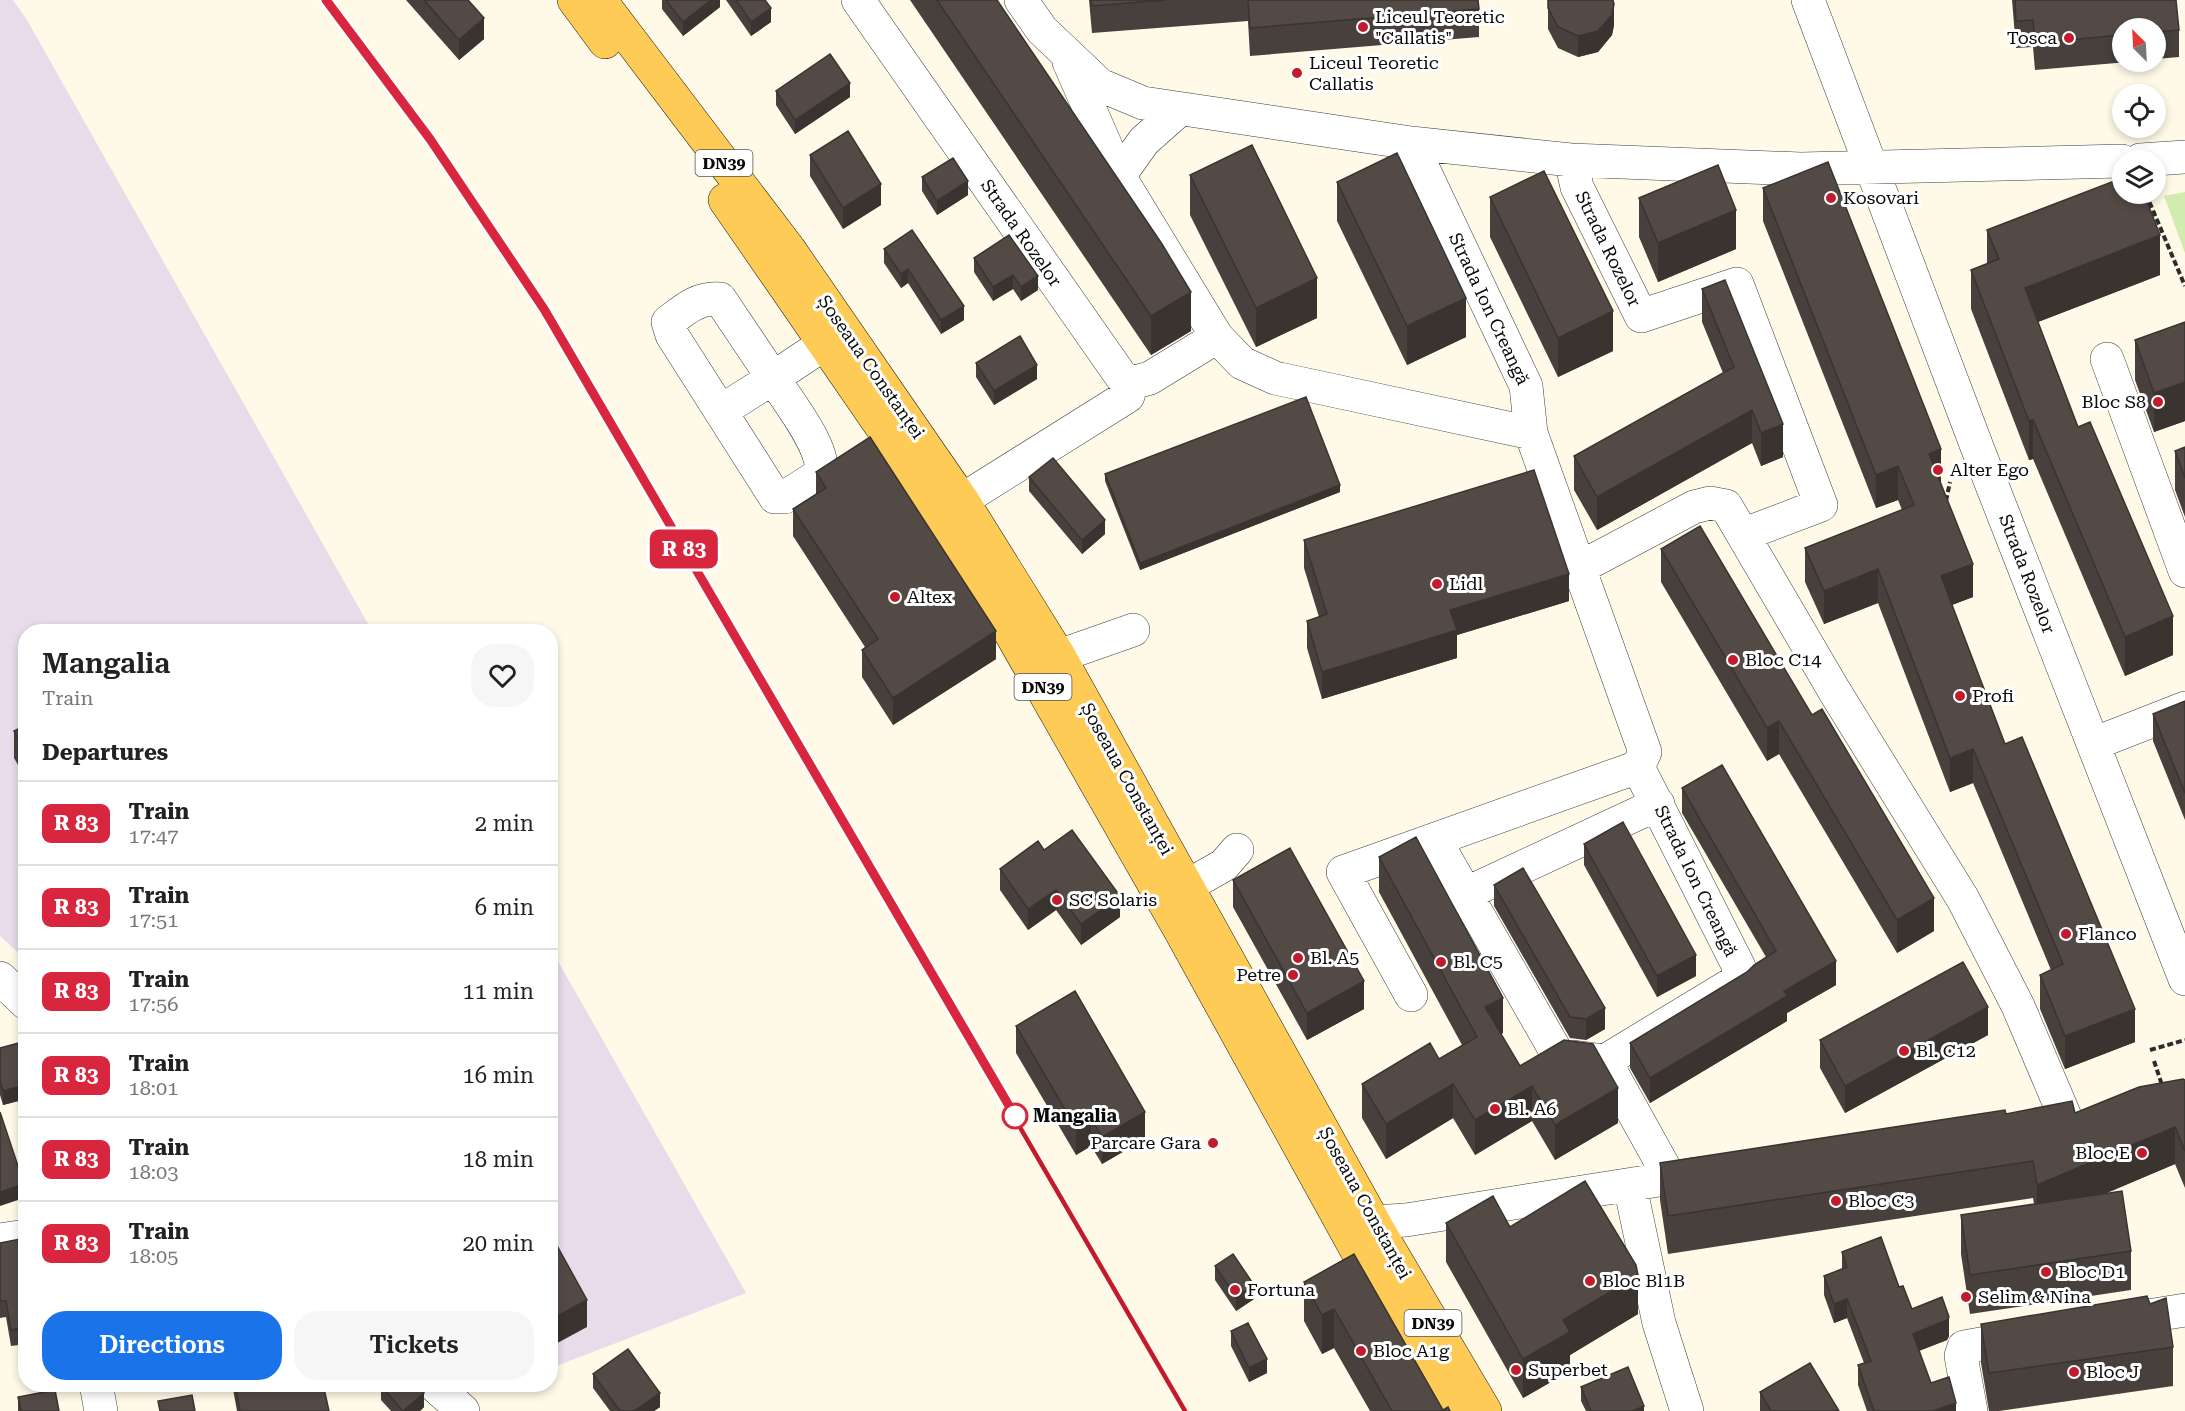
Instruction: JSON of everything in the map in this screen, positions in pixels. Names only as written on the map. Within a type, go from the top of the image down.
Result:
[{"type":"main road","name":"Șoseaua Constanței","points":[[574,0],[732,210],[908,465],[1002,617],[1165,904],[1356,1249],[1453,1411]]},
{"type":"main road","name":"Șoseaua Constanței","points":[[600,0],[789,249],[962,500],[1059,656],[1374,1222],[1485,1411]]},
{"type":"street","name":"Strada Rozelor","points":[[858,0],[1121,376],[1132,383]]},
{"type":"street","points":[[1021,0],[1042,30],[1100,85],[1143,103],[1411,144],[1571,159],[1802,169],[2112,161]]},
{"type":"street","name":"Strada Rozelor","points":[[1808,0],[1871,169],[2185,979]]},
{"type":"street","points":[[1066,55],[1119,176],[1217,338],[1242,363],[1275,378],[1531,433]]},
{"type":"street","points":[[1119,176],[1144,141],[1180,109]]},
{"type":"street","name":"Strada Ion Creangă","points":[[1411,144],[1526,386],[1531,433],[1581,567],[1658,804],[1738,967],[1737,981],[1605,1061]]},
{"type":"street","points":[[2166,159],[2185,158]]},
{"type":"street","name":"Strada Rozelor","points":[[1571,159],[1577,187],[1641,315],[1737,284],[1821,505],[1745,534]]},
{"type":"street","points":[[709,298],[720,299],[773,378],[817,449],[823,465],[821,474],[785,497],[775,497],[672,335],[668,322],[694,303],[709,298]]},
{"type":"street","points":[[962,500],[1128,396],[1132,383],[1150,378],[1217,338]]},
{"type":"street","points":[[721,411],[824,344]]},
{"type":"street","points":[[2107,359],[2185,571]]},
{"type":"street","points":[[1581,567],[1694,507],[1710,503],[1726,506],[1745,534],[1835,692],[1963,899],[2018,1006],[2066,1119]]},
{"type":"street","points":[[1059,656],[1133,630]]},
{"type":"street","points":[[2093,744],[2185,708]]},
{"type":"street","points":[[1411,995],[1343,872],[1435,840],[1642,759]]},
{"type":"street","points":[[1465,894],[1658,804]]},
{"type":"street","points":[[1435,840],[1558,1055],[1605,1061],[1670,1178]]},
{"type":"street","points":[[1187,886],[1224,865],[1237,850]]},
{"type":"street","points":[[0,978],[18,995]]},
{"type":"street","points":[[2031,1124],[2100,1113]]},
{"type":"street","points":[[1374,1222],[1406,1220],[1728,1169]]},
{"type":"street","points":[[1630,1186],[1659,1323],[1687,1411]]},
{"type":"street","points":[[0,1240],[18,1237]]},
{"type":"street","points":[[2091,1325],[2185,1310]]},
{"type":"street","points":[[1971,1411],[1961,1356],[1964,1347],[2056,1331]]},
{"type":"street","points":[[97,1392],[101,1411]]},
{"type":"street","points":[[443,1392],[463,1411]]},
{"type":"path","points":[[2150,204],[2185,286]]},
{"type":"path","points":[[1944,508],[1950,482]]},
{"type":"path","points":[[2150,1050],[2185,1040]]},
{"type":"path","points":[[2154,1060],[2164,1090]]},
{"type":"shaded area","points":[[0,0],[13,0],[27,20],[368,624],[18,624],[18,953],[0,936]]},
{"type":"shaded area","points":[[558,961],[746,1293],[558,1365]]},
{"type":"green space","points":[[2185,192],[2185,253],[2166,201],[2166,196]]},
{"type":"building","points":[[424,0],[468,0],[484,18],[459,40]]},
{"type":"building","points":[[666,0],[711,0],[683,22]]},
{"type":"building","points":[[736,0],[765,0],[771,8],[751,22]]},
{"type":"building","points":[[937,0],[997,0],[1162,244],[1191,292],[1151,316]]},
{"type":"building","points":[[1091,0],[1165,0],[1092,6]]},
{"type":"building","points":[[1248,0],[1478,0],[1479,9],[1250,28]]},
{"type":"building","points":[[1548,0],[1613,0],[1614,4],[1612,15],[1598,31],[1578,36],[1558,27],[1548,8]]},
{"type":"building","points":[[2015,0],[2176,0],[2179,30],[2166,31],[2166,18],[2112,18],[2112,36],[2035,43],[2033,20],[2016,21]]},
{"type":"building","points":[[830,54],[850,83],[795,120],[776,91]]},
{"type":"building","points":[[848,131],[881,184],[843,208],[810,155]]},
{"type":"building","points":[[1252,145],[1317,278],[1256,308],[1190,175]]},
{"type":"building","points":[[1397,153],[1466,298],[1407,326],[1337,182]]},
{"type":"building","points":[[953,158],[968,181],[937,201],[922,177]]},
{"type":"building","points":[[1828,162],[1941,449],[1929,454],[1973,564],[1941,576],[2005,744],[2022,737],[2135,1009],[2065,1036],[2040,975],[2063,964],[1973,749],[1950,758],[1878,569],[1824,591],[1805,548],[1914,505],[1898,466],[1876,475],[1763,188]]},
{"type":"building","points":[[1718,165],[1736,210],[1658,243],[1639,198]]},
{"type":"building","points":[[1544,171],[1613,311],[1558,338],[1490,197]]},
{"type":"building","points":[[2112,182],[2112,204],[2148,204],[2160,235],[2025,288],[2078,427],[2090,422],[2173,616],[2125,637],[2033,420],[2029,421],[1971,270],[1999,259],[1987,230]]},
{"type":"building","points":[[912,230],[964,306],[941,320],[908,269],[901,274],[884,249]]},
{"type":"building","points":[[1009,235],[1038,276],[1021,287],[1013,275],[993,287],[974,258]]},
{"type":"building","points":[[1725,280],[1783,424],[1761,433],[1752,410],[1597,497],[1574,456],[1734,367],[1702,289]]},
{"type":"building","points":[[2185,322],[2185,382],[2154,393],[2135,340]]},
{"type":"building","points":[[1020,336],[1037,365],[994,391],[976,363]]},
{"type":"building","points":[[1306,397],[1340,485],[1140,563],[1105,474]]},
{"type":"building","name":"Altex","points":[[870,437],[996,631],[893,698],[862,650],[878,639],[793,509],[826,488],[816,472]]},
{"type":"building","points":[[2185,447],[2185,478],[2175,451]]},
{"type":"building","points":[[1053,458],[1105,520],[1082,540],[1029,477]]},
{"type":"building","name":"Lidl","points":[[1534,470],[1569,574],[1450,610],[1457,630],[1322,672],[1307,621],[1327,614],[1304,540]]},
{"type":"building","points":[[1700,526],[1812,715],[1822,709],[1934,898],[1897,920],[1779,721],[1767,728],[1661,549]]},
{"type":"building","points":[[2185,701],[2185,793],[2153,714]]},
{"type":"building","points":[[1722,765],[1836,961],[1784,991],[1787,996],[1650,1078],[1630,1043],[1747,972],[1776,951],[1682,788]]},
{"type":"building","points":[[1623,822],[1696,955],[1657,976],[1584,844]]},
{"type":"building","points":[[1072,830],[1120,896],[1081,924],[1056,890],[1028,909],[1000,869],[1038,841],[1044,850]]},
{"type":"building","points":[[1416,837],[1503,998],[1485,1007],[1520,1066],[1564,1040],[1593,1044],[1618,1088],[1555,1125],[1532,1086],[1475,1120],[1453,1084],[1386,1124],[1362,1084],[1430,1043],[1439,1059],[1477,1037],[1379,857]]},
{"type":"building","name":"Bl. A5","points":[[1290,848],[1364,981],[1307,1013],[1233,880]]},
{"type":"building","points":[[1523,868],[1605,1008],[1586,1019],[1570,1017],[1494,885]]},
{"type":"building","points":[[1963,962],[1988,1007],[1845,1086],[1820,1040]]},
{"type":"building","points":[[1075,991],[1145,1112],[1102,1137],[1091,1118],[1076,1128],[1016,1026]]},
{"type":"building","points":[[18,1043],[18,1087],[3,1091],[0,1081],[0,1048]]},
{"type":"building","points":[[2185,1080],[2185,1151],[2175,1127],[2037,1185],[2033,1161],[1668,1216],[1660,1163],[2005,1110],[2006,1114],[2072,1101],[2075,1113],[2139,1087]]},
{"type":"building","points":[[0,1112],[18,1166],[18,1186],[0,1192]]},
{"type":"building","points":[[1585,1181],[1636,1265],[1638,1275],[1563,1320],[1570,1332],[1523,1359],[1446,1223],[1493,1196],[1510,1227]]},
{"type":"building","points":[[2122,1191],[2131,1251],[1970,1275],[1961,1215]]},
{"type":"building","points":[[1881,1237],[1899,1287],[1903,1286],[1912,1309],[1942,1297],[1949,1317],[1947,1320],[1913,1334],[1931,1383],[1949,1377],[1956,1403],[1933,1411],[1874,1411],[1858,1365],[1871,1361],[1847,1299],[1834,1304],[1824,1276],[1847,1267],[1842,1252]]},
{"type":"building","points":[[18,1240],[18,1329],[11,1330],[6,1301],[0,1301],[0,1243]]},
{"type":"building","points":[[558,1247],[587,1300],[558,1316]]},
{"type":"building","points":[[1233,1254],[1254,1285],[1236,1297],[1215,1266]]},
{"type":"building","points":[[1354,1254],[1443,1410],[1448,1407],[1450,1411],[1392,1411],[1334,1309],[1322,1315],[1304,1282]]},
{"type":"building","points":[[2147,1296],[2150,1304],[2166,1298],[2173,1347],[1989,1373],[1981,1324]]},
{"type":"building","points":[[1248,1323],[1267,1359],[1249,1368],[1231,1331]]},
{"type":"building","points":[[628,1349],[660,1393],[634,1411],[620,1411],[593,1374]]},
{"type":"building","points":[[1810,1363],[1839,1411],[1771,1411],[1760,1392]]},
{"type":"building","points":[[1628,1367],[1644,1406],[1633,1411],[1591,1411],[1581,1387]]},
{"type":"building","points":[[55,1392],[59,1411],[21,1411],[18,1397]]},
{"type":"building","points":[[236,1392],[325,1392],[329,1411],[240,1411]]},
{"type":"building","points":[[386,1392],[423,1392],[424,1393],[403,1411]]},
{"type":"building","points":[[192,1395],[195,1411],[160,1411],[158,1401]]},
{"type":"railway","points":[[326,0],[430,139],[544,309],[1185,1411]]},
{"type":"train","points":[[326,0],[430,139],[544,309],[1015,1116]]},
{"type":"place","name":"Liceul Teoretic \"Callatis\"","points":[[1363,27]]},
{"type":"place","name":"Tosca","points":[[2069,38]]},
{"type":"place","name":"Liceul Teoretic Callatis","points":[[1297,73]]},
{"type":"place","name":"Kosovari","points":[[1831,198]]},
{"type":"place","name":"Bloc S8","points":[[2158,402]]},
{"type":"place","name":"Alter Ego","points":[[1938,470]]},
{"type":"place","name":"Lidl","points":[[1437,584]]},
{"type":"place","name":"Altex","points":[[895,597]]},
{"type":"place","name":"Bloc C14","points":[[1733,660]]},
{"type":"place","name":"Profi","points":[[1960,696]]},
{"type":"place","name":"SC Solaris","points":[[1057,900]]},
{"type":"place","name":"Flanco","points":[[2066,934]]},
{"type":"place","name":"Bl. A5","points":[[1298,958]]},
{"type":"place","name":"Bl. C5","points":[[1441,962]]},
{"type":"place","name":"Petre","points":[[1293,975]]},
{"type":"place","name":"Bl. C12","points":[[1904,1051]]},
{"type":"place","name":"Bl. A6","points":[[1495,1109]]},
{"type":"place","name":"Mangalia","points":[[1015,1116]]},
{"type":"place","name":"Parcare Gara","points":[[1213,1143]]},
{"type":"place","name":"Bloc E","points":[[2142,1153]]},
{"type":"place","name":"Bloc C3","points":[[1836,1201]]},
{"type":"place","name":"Bloc D1","points":[[2046,1272]]},
{"type":"place","name":"Bloc Bl1B","points":[[1590,1281]]},
{"type":"place","name":"Fortuna","points":[[1235,1290]]},
{"type":"place","name":"Selim & Nina","points":[[1966,1297]]},
{"type":"place","name":"Bloc A1g","points":[[1361,1351]]},
{"type":"place","name":"Superbet","points":[[1516,1370]]},
{"type":"place","name":"Bloc J","points":[[2074,1372]]}]
